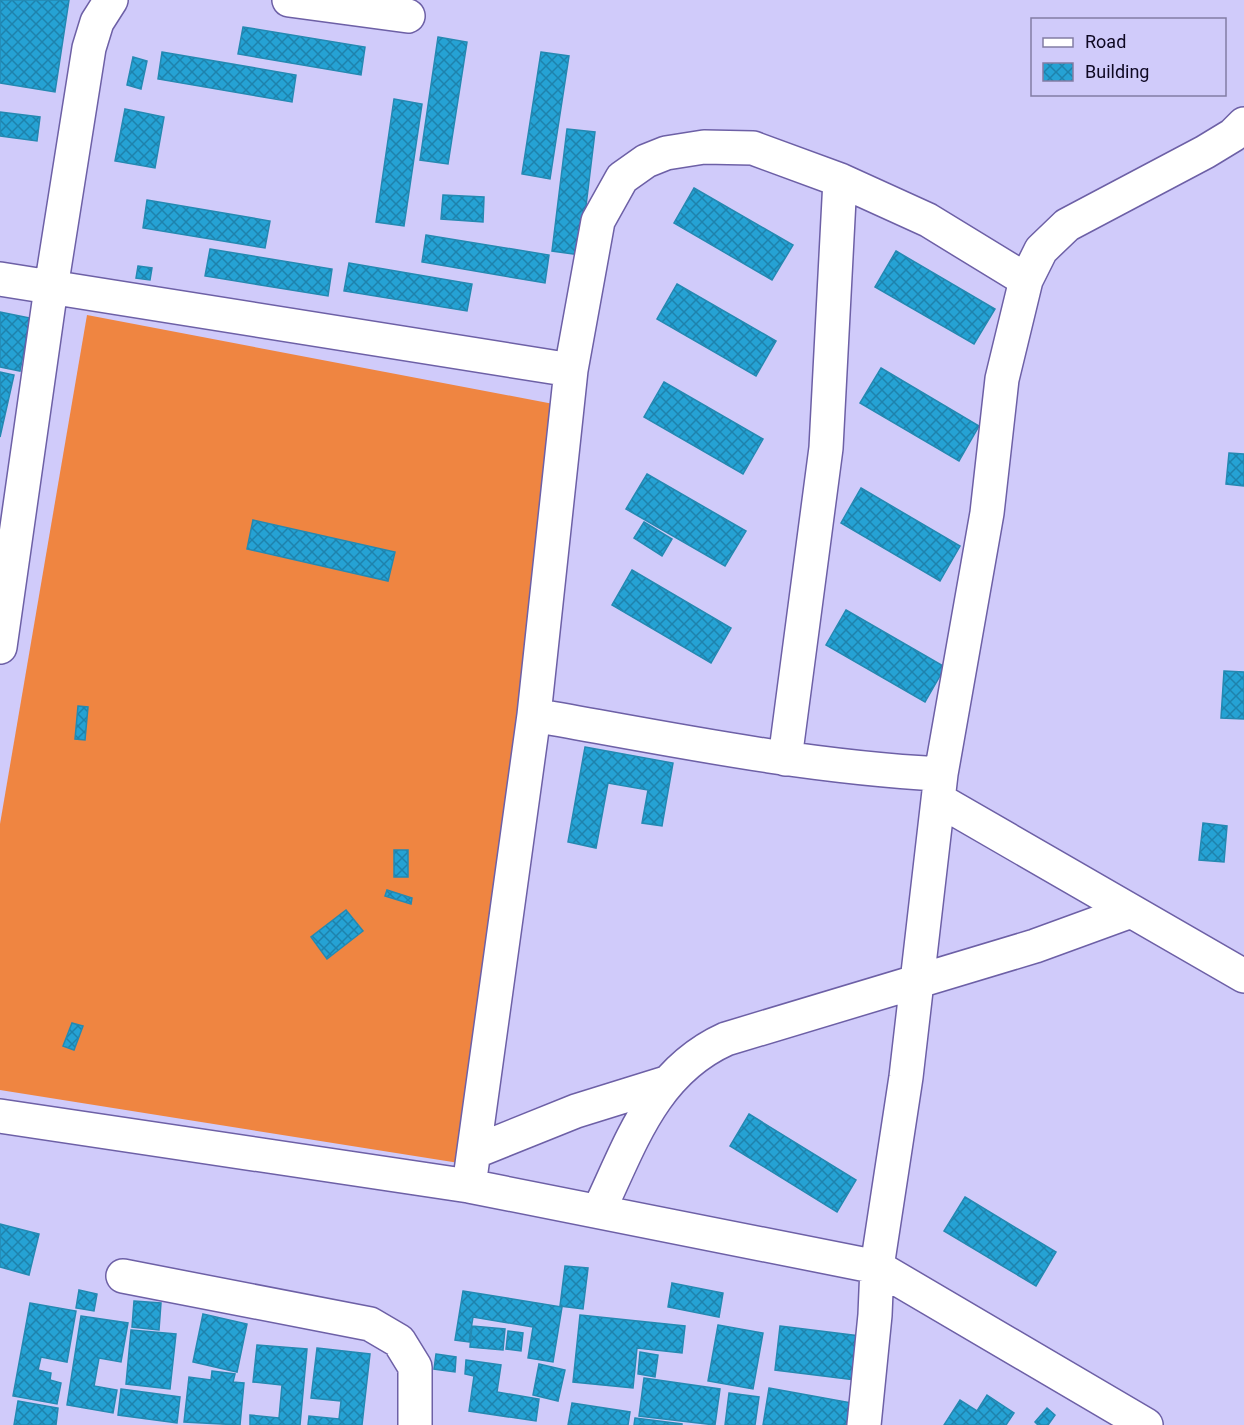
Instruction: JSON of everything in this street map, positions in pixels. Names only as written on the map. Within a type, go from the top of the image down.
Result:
[{"type":"street","points":[[0,647],[51,288],[89,48],[98,22],[111,0]]},
{"type":"street","points":[[289,0],[408,16]]},
{"type":"street","points":[[864,1425],[875,1316],[877,1267],[918,981],[940,787],[987,513],[1002,380],[1026,280],[1041,250],[1066,225],[1205,152],[1233,135],[1244,123]]},
{"type":"street","points":[[470,1186],[534,715],[571,370],[598,221],[622,178],[646,160],[666,153],[704,147],[753,148],[840,180],[928,220],[1026,280]]},
{"type":"street","points":[[785,759],[826,448],[840,180]]},
{"type":"street","points":[[0,279],[571,370]]},
{"type":"street","points":[[534,715],[785,759],[886,771],[940,787],[1131,911],[1244,975]]},
{"type":"street","points":[[599,1210],[636,1133],[666,1083],[690,1058],[726,1039],[1035,946],[1131,911]]},
{"type":"street","points":[[474,1152],[576,1111],[666,1083]]},
{"type":"street","points":[[0,1116],[470,1186],[877,1267],[1146,1425]]},
{"type":"street","points":[[123,1276],[370,1324],[399,1341],[415,1367],[415,1425]]},
{"type":"shaded area","points":[[87,315],[569,407],[459,1163],[0,1090],[0,824]]},
{"type":"building","points":[[0,0],[69,0],[55,92],[0,83]]},
{"type":"building","points":[[243,27],[365,47],[361,75],[238,54]]},
{"type":"building","points":[[438,37],[467,42],[448,164],[420,160]]},
{"type":"building","points":[[162,52],[296,75],[292,102],[158,79]]},
{"type":"building","points":[[541,52],[569,56],[550,179],[522,174]]},
{"type":"building","points":[[133,57],[147,61],[141,89],[127,85]]},
{"type":"building","points":[[394,99],[422,104],[404,226],[376,222]]},
{"type":"building","points":[[125,109],[164,117],[155,168],[115,161]]},
{"type":"building","points":[[0,112],[40,117],[37,141],[0,136]]},
{"type":"building","points":[[567,129],[595,132],[580,255],[552,251]]},
{"type":"building","points":[[694,188],[793,245],[772,280],[674,223]]},
{"type":"building","points":[[443,195],[484,197],[483,222],[441,219]]},
{"type":"building","points":[[147,200],[270,221],[265,248],[143,228]]},
{"type":"building","points":[[426,235],[549,255],[545,283],[422,262]]},
{"type":"building","points":[[210,249],[332,269],[328,296],[205,276]]},
{"type":"building","points":[[896,251],[995,309],[974,344],[875,287]]},
{"type":"building","points":[[349,263],[472,284],[467,311],[344,291]]},
{"type":"building","points":[[138,266],[152,268],[150,280],[136,278]]},
{"type":"building","points":[[677,284],[776,341],[756,376],[657,319]]},
{"type":"building","points":[[0,312],[30,318],[20,371],[0,367]]},
{"type":"building","points":[[881,368],[979,426],[959,461],[860,403]]},
{"type":"building","points":[[0,372],[14,375],[0,437]]},
{"type":"building","points":[[664,382],[763,439],[743,474],[644,417]]},
{"type":"building","points":[[1229,453],[1244,454],[1244,486],[1226,484]]},
{"type":"building","points":[[647,474],[746,531],[725,566],[626,509]]},
{"type":"building","points":[[861,488],[960,546],[940,581],[841,523]]},
{"type":"building","points":[[253,520],[395,552],[388,581],[247,549]]},
{"type":"building","points":[[644,522],[672,539],[662,556],[634,538]]},
{"type":"building","points":[[632,570],[731,628],[711,663],[612,605]]},
{"type":"building","points":[[846,610],[945,667],[925,702],[826,645]]},
{"type":"building","points":[[1224,671],[1244,672],[1244,719],[1221,718]]},
{"type":"building","points":[[78,706],[88,707],[85,740],[75,739]]},
{"type":"building","points":[[585,747],[673,763],[662,826],[642,823],[648,790],[608,783],[596,848],[568,842]]},
{"type":"building","points":[[1203,823],[1227,826],[1224,862],[1199,860]]},
{"type":"building","points":[[394,850],[408,850],[408,877],[394,877]]},
{"type":"building","points":[[387,890],[412,898],[411,904],[385,896]]},
{"type":"building","points":[[346,910],[363,931],[327,959],[311,937]]},
{"type":"building","points":[[72,1023],[83,1026],[74,1050],[63,1046]]},
{"type":"building","points":[[749,1114],[856,1180],[837,1212],[730,1146]]},
{"type":"building","points":[[965,1197],[1056,1252],[1036,1286],[944,1231]]},
{"type":"building","points":[[0,1224],[39,1234],[29,1275],[0,1267]]},
{"type":"building","points":[[565,1266],[588,1268],[583,1309],[560,1306]]},
{"type":"building","points":[[672,1283],[723,1293],[719,1317],[668,1307]]},
{"type":"building","points":[[79,1290],[97,1294],[94,1311],[76,1308]]},
{"type":"building","points":[[463,1291],[562,1307],[553,1362],[528,1358],[533,1327],[473,1317],[469,1342],[455,1340]]},
{"type":"building","points":[[134,1301],[161,1303],[159,1330],[132,1327]]},
{"type":"building","points":[[30,1303],[76,1311],[67,1362],[41,1357],[38,1370],[51,1373],[50,1380],[61,1383],[57,1404],[13,1396]]},
{"type":"building","points":[[203,1314],[247,1324],[237,1372],[193,1362]]},
{"type":"building","points":[[580,1315],[685,1326],[682,1353],[637,1348],[633,1388],[573,1382]]},
{"type":"building","points":[[81,1316],[128,1323],[121,1362],[99,1358],[94,1386],[117,1390],[113,1413],[67,1405]]},
{"type":"building","points":[[718,1325],[763,1333],[753,1389],[708,1381]]},
{"type":"building","points":[[472,1326],[505,1329],[503,1350],[470,1347]]},
{"type":"building","points":[[780,1326],[860,1336],[855,1380],[775,1370]]},
{"type":"building","points":[[131,1330],[176,1334],[170,1389],[126,1384]]},
{"type":"building","points":[[508,1331],[523,1333],[521,1351],[506,1349]]},
{"type":"building","points":[[257,1345],[307,1349],[300,1425],[250,1425],[250,1415],[279,1418],[282,1385],[253,1382]]},
{"type":"building","points":[[317,1348],[370,1354],[362,1425],[308,1425],[309,1416],[339,1419],[341,1401],[311,1398]]},
{"type":"building","points":[[640,1352],[658,1355],[655,1377],[638,1374]]},
{"type":"building","points":[[436,1354],[456,1357],[455,1372],[434,1369]]},
{"type":"building","points":[[466,1360],[501,1365],[497,1392],[539,1399],[536,1421],[469,1411],[474,1376],[465,1374]]},
{"type":"building","points":[[539,1364],[565,1370],[558,1401],[533,1395]]},
{"type":"building","points":[[212,1371],[235,1374],[233,1382],[244,1383],[240,1425],[184,1422],[189,1377],[211,1380]]},
{"type":"building","points":[[644,1378],[720,1389],[715,1425],[639,1416]]},
{"type":"building","points":[[769,1388],[852,1403],[848,1425],[763,1425]]},
{"type":"building","points":[[121,1389],[180,1397],[177,1423],[118,1415]]},
{"type":"building","points":[[729,1393],[759,1397],[755,1425],[725,1425]]},
{"type":"building","points":[[987,1395],[1014,1413],[1006,1425],[944,1425],[960,1400],[977,1411]]},
{"type":"building","points":[[18,1401],[58,1408],[56,1425],[14,1425]]},
{"type":"building","points":[[572,1403],[630,1412],[628,1425],[568,1425]]},
{"type":"building","points":[[1047,1408],[1055,1415],[1048,1425],[1038,1425],[1035,1422]]},
{"type":"building","points":[[635,1418],[682,1424],[682,1425],[634,1425]]}]
